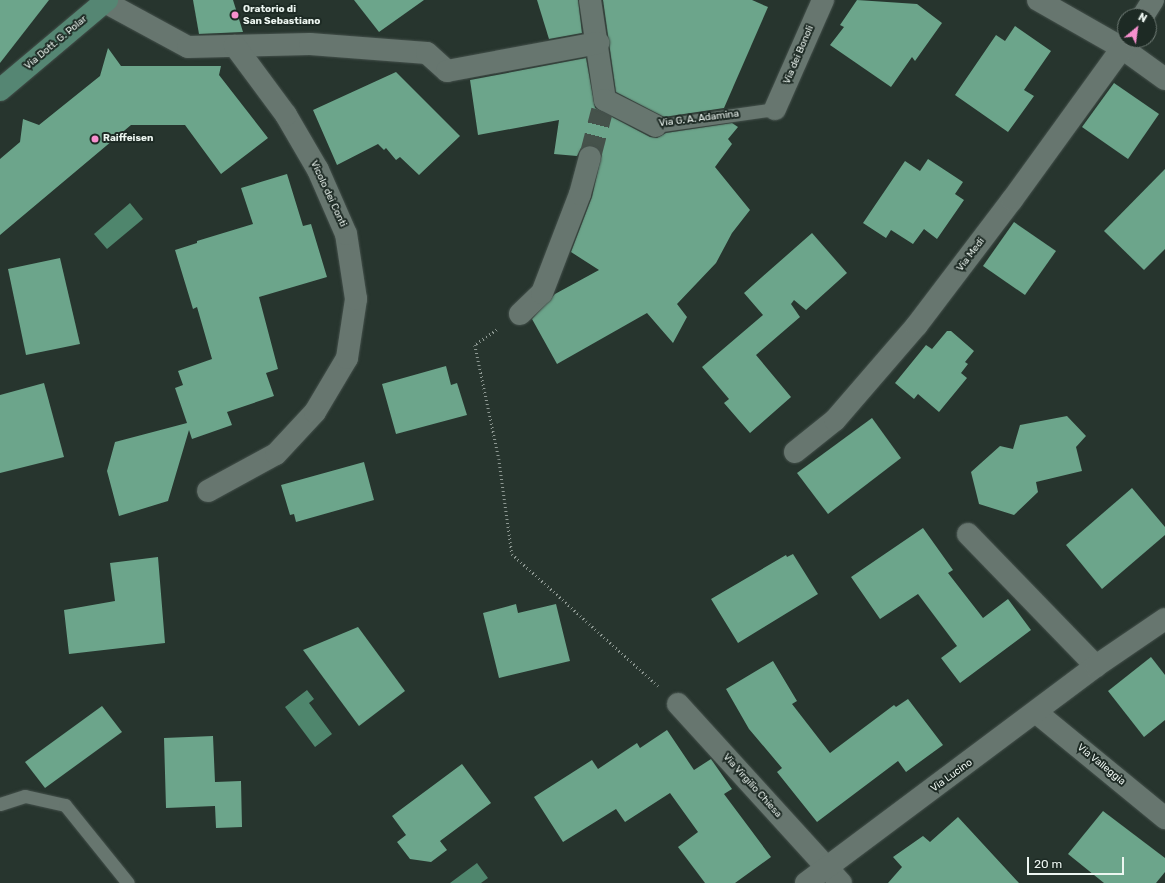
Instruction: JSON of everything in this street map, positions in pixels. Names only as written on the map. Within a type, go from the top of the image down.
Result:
[{"type":"street","name":"Via G. A. Adamina","points":[[590,0],[598,43],[604,106],[656,126]]},
{"type":"street","name":"Via dei Bonoli","points":[[775,109],[823,0]]},
{"type":"street","points":[[1038,0],[1117,40]]},
{"type":"street","points":[[106,1],[188,47],[310,44],[428,53],[447,71],[598,43]]},
{"type":"street","name":"Via Dott. G. Polar","points":[[1,86],[106,1]]},
{"type":"street","name":"Vicolo dei Conti","points":[[208,491],[276,454],[315,412],[347,358],[356,299],[346,234],[318,170],[286,115],[235,46]]},
{"type":"street","name":"Via Medi","points":[[795,452],[835,420],[917,325],[1012,200],[1122,48]]},
{"type":"street","points":[[1130,48],[1165,79]]},
{"type":"street","points":[[520,314],[542,293],[580,194],[590,157]]},
{"type":"street","points":[[968,534],[1096,666]]},
{"type":"street","name":"Via Lucino","points":[[806,883],[1036,713],[1096,666],[1165,619]]},
{"type":"street","name":"Via Virgilio Chiesa","points":[[678,704],[841,883]]},
{"type":"street","name":"Via Valleggia","points":[[1036,713],[1165,818]]},
{"type":"lane","name":"Via G. A. Adamina","points":[[656,126],[775,109]]},
{"type":"lane","points":[[0,804],[25,796],[65,805],[128,883]]},
{"type":"path","points":[[520,314],[475,345],[499,459],[512,554],[678,704]]},
{"type":"shaded area","points":[[130,203],[143,219],[107,249],[94,234]]},
{"type":"shaded area","points":[[307,690],[314,699],[309,703],[332,734],[315,747],[285,707]]},
{"type":"shaded area","points":[[477,863],[488,878],[481,883],[450,883]]},
{"type":"building","points":[[0,0],[49,0],[0,63]]},
{"type":"building","points":[[193,0],[233,0],[243,32],[199,34]]},
{"type":"building","points":[[354,0],[424,0],[379,32]]},
{"type":"building","points":[[537,0],[578,0],[582,33],[549,39]]},
{"type":"building","points":[[603,0],[752,0],[768,7],[724,108],[664,117],[616,92]]},
{"type":"building","points":[[857,0],[917,4],[942,23],[915,61],[912,57],[891,87],[830,45],[844,27],[840,25]]},
{"type":"building","points":[[1015,26],[1051,51],[1024,90],[1034,96],[1008,132],[955,95],[996,35],[1005,41]]},
{"type":"building","points":[[108,48],[121,66],[221,66],[219,75],[268,138],[221,174],[185,125],[131,125],[0,235],[0,159],[20,142],[23,119],[39,125],[100,76]]},
{"type":"building","points":[[586,58],[595,108],[650,137],[657,138],[666,133],[732,123],[738,127],[728,139],[732,144],[715,167],[750,210],[732,233],[716,263],[677,304],[687,317],[673,343],[647,313],[557,364],[532,319],[555,294],[599,270],[571,252],[592,197],[602,153],[599,148],[587,145],[581,148],[577,156],[554,154],[559,120],[478,135],[470,80]]},
{"type":"building","points":[[396,72],[460,136],[419,175],[400,157],[396,160],[386,148],[384,150],[378,144],[337,165],[313,110]]},
{"type":"building","points":[[1114,83],[1159,114],[1128,159],[1082,127]]},
{"type":"building","points":[[928,159],[963,182],[955,194],[964,200],[937,239],[924,229],[913,244],[891,230],[886,238],[863,223],[905,161],[920,171]]},
{"type":"building","points":[[1165,169],[1165,249],[1144,270],[1104,231]]},
{"type":"building","points":[[287,174],[303,226],[311,224],[327,277],[259,297],[278,369],[266,373],[274,396],[227,412],[232,425],[192,439],[189,430],[168,501],[119,516],[107,471],[115,442],[187,423],[175,388],[183,385],[178,371],[212,359],[197,307],[193,309],[175,250],[197,243],[197,241],[253,224],[241,188]]},
{"type":"building","points":[[1014,222],[1056,251],[1025,295],[983,266]]},
{"type":"building","points":[[812,233],[847,273],[806,310],[794,300],[791,304],[800,317],[756,355],[791,397],[750,433],[724,403],[729,399],[702,367],[763,315],[744,293]]},
{"type":"building","points":[[60,258],[80,344],[26,355],[8,269]]},
{"type":"building","points":[[947,331],[951,331],[974,351],[965,362],[968,364],[961,373],[967,378],[939,412],[918,394],[914,399],[895,383],[926,345],[932,349]]},
{"type":"building","points":[[446,366],[451,385],[457,383],[467,415],[396,434],[382,384]]},
{"type":"building","points":[[44,383],[64,457],[0,473],[0,395]]},
{"type":"building","points":[[1067,416],[1086,436],[1076,447],[1082,471],[1036,482],[1038,492],[1014,515],[979,504],[971,472],[1000,446],[1013,449],[1020,425]]},
{"type":"building","points":[[872,418],[901,458],[828,514],[797,473]]},
{"type":"building","points":[[364,462],[374,500],[296,522],[294,514],[290,515],[281,485]]},
{"type":"building","points":[[1132,488],[1165,527],[1165,535],[1102,589],[1066,545]]},
{"type":"building","points":[[923,528],[953,570],[948,573],[983,618],[1008,599],[1031,630],[960,683],[941,658],[957,646],[918,594],[880,619],[851,577]]},
{"type":"building","points":[[793,554],[818,594],[738,643],[711,599],[786,555],[787,557]]},
{"type":"building","points":[[158,557],[165,643],[69,654],[64,610],[115,601],[110,563]]},
{"type":"building","points":[[516,604],[518,613],[556,604],[570,661],[499,678],[483,613]]},
{"type":"building","points":[[358,627],[405,691],[359,726],[303,650]]},
{"type":"building","points":[[1151,657],[1165,675],[1165,720],[1144,737],[1108,691]]},
{"type":"building","points":[[773,661],[797,701],[792,704],[830,753],[894,705],[896,707],[908,699],[943,745],[906,772],[898,761],[817,822],[777,772],[782,768],[749,729],[726,689]]},
{"type":"building","points":[[102,706],[122,732],[45,788],[25,762]]},
{"type":"building","points":[[667,730],[694,770],[711,759],[732,789],[724,794],[771,857],[735,883],[705,883],[678,847],[698,832],[670,793],[625,822],[616,809],[563,842],[534,797],[592,760],[598,769],[637,743],[640,748]]},
{"type":"building","points":[[213,736],[215,782],[241,781],[242,827],[216,828],[215,806],[166,808],[164,738]]},
{"type":"building","points":[[462,764],[491,803],[440,841],[447,850],[431,862],[410,859],[397,842],[406,835],[392,816]]},
{"type":"building","points":[[1103,811],[1165,858],[1165,872],[1156,883],[1104,883],[1068,854]]},
{"type":"building","points":[[958,817],[1019,883],[888,883],[902,867],[893,857],[923,836],[930,842]]},
{"type":"tunnel","points":[[590,157],[602,111]]},
{"type":"place","name":"Oratorio di San Sebastiano","points":[[235,15]]},
{"type":"place","name":"Raiffeisen","points":[[95,139]]}]
